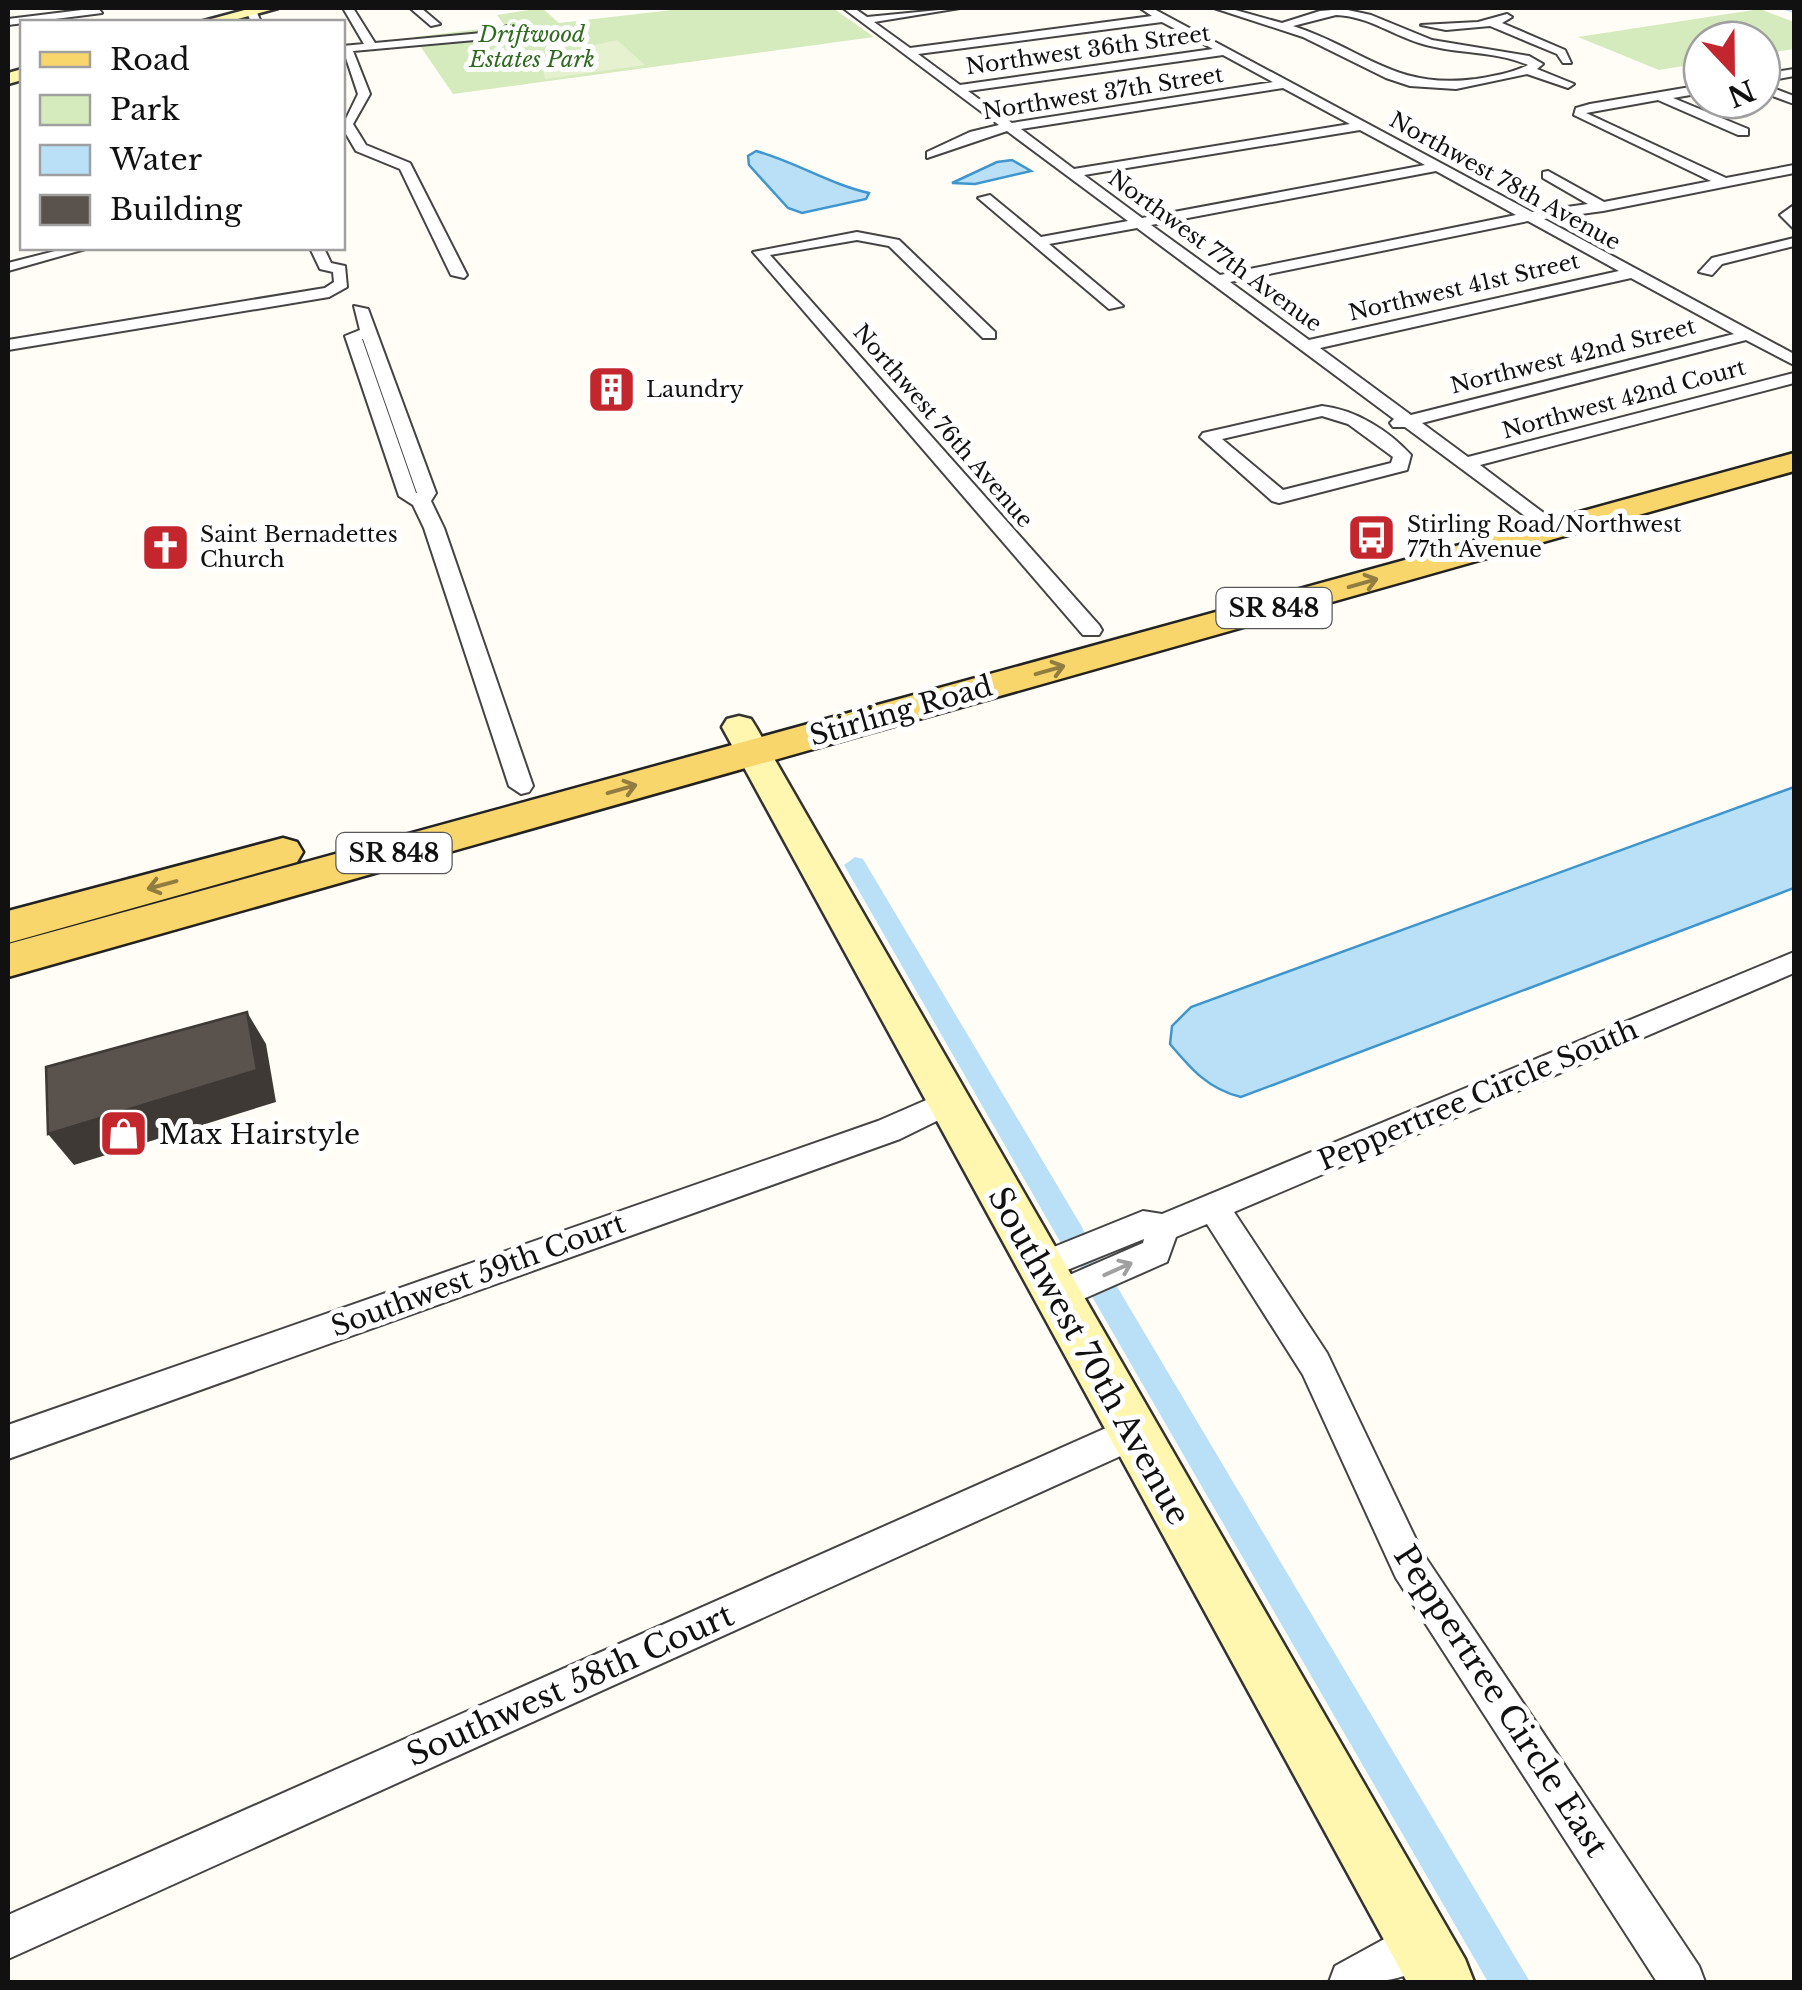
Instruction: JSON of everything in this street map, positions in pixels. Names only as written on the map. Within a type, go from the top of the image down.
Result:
[{"type":"main road","name":"Stirling Road","points":[[8,927],[258,875],[1542,520],[1794,438]]},
{"type":"main road","name":"Stirling Road","points":[[8,961],[521,786],[746,740],[1092,630],[1794,462]]},
{"type":"street","points":[[219,20],[270,8]]},
{"type":"street","points":[[348,8],[372,46]]},
{"type":"street","points":[[415,8],[436,24]]},
{"type":"street","name":"Northwest 77th Avenue","points":[[848,8],[1542,520]]},
{"type":"street","points":[[866,20],[955,8]]},
{"type":"street","name":"Northwest 78th Avenue","points":[[1145,8],[1794,364]]},
{"type":"street","points":[[1219,8],[1278,25],[1330,46],[1376,72],[1411,83],[1464,86],[1537,64],[1472,47],[1426,42],[1388,23],[1346,12],[1323,13],[1278,25],[1234,30]]},
{"type":"street","points":[[1352,8],[1430,26],[1492,23],[1508,16],[1494,8]]},
{"type":"street","points":[[26,20],[98,12]]},
{"type":"street","points":[[907,52],[1164,18]]},
{"type":"street","points":[[1492,23],[1561,52],[1567,61]]},
{"type":"street","points":[[1196,35],[1216,32]]},
{"type":"street","points":[[345,49],[486,36]]},
{"type":"street","points":[[345,51],[364,94],[347,124],[361,148],[405,166],[459,275]]},
{"type":"street","name":"Northwest 36th Street","points":[[957,89],[1225,51]]},
{"type":"street","points":[[1527,70],[1568,84]]},
{"type":"street","name":"Northwest 37th Street","points":[[932,155],[975,134],[1285,84]]},
{"type":"street","points":[[1682,92],[1590,108],[1580,111],[1580,115],[1726,184]]},
{"type":"street","points":[[1659,96],[1743,132]]},
{"type":"street","points":[[1072,173],[1362,126]]},
{"type":"street","points":[[1036,242],[1437,168]]},
{"type":"street","points":[[1217,280],[1528,217],[1603,207],[1794,169]]},
{"type":"street","points":[[1548,175],[1603,207]]},
{"type":"street","points":[[984,198],[1114,306]]},
{"type":"street","name":"Northwest 76th Avenue","points":[[988,334],[894,243],[857,236],[760,252],[1092,630]]},
{"type":"street","points":[[1707,272],[1717,260],[1794,242]]},
{"type":"street","points":[[8,267],[74,250]]},
{"type":"street","points":[[8,344],[329,292],[342,284],[340,270],[325,266],[318,250]]},
{"type":"street","name":"Northwest 41st Street","points":[[1306,346],[1632,273]]},
{"type":"street","points":[[360,309],[368,333],[353,336],[361,364],[408,496],[421,501],[434,528],[521,786]]},
{"type":"street","name":"Northwest 42nd Street","points":[[1369,431],[1748,336]]},
{"type":"street","name":"Northwest 42nd Court","points":[[1465,463],[1794,364]]},
{"type":"street","points":[[1333,411],[1343,413],[1369,431],[1402,455],[1400,466],[1279,497],[1209,438],[1333,411]]},
{"type":"street","name":"Southwest 70th Avenue","points":[[746,740],[1431,1962]]},
{"type":"street","name":"Peppertree Circle South","points":[[1048,1282],[1156,1252],[1163,1228],[1794,962]]},
{"type":"street","name":"Southwest 59th Court","points":[[8,1442],[889,1130],[947,1103]]},
{"type":"street","name":"Peppertree Circle East","points":[[1213,1206],[1315,1364],[1409,1565],[1683,1982]]},
{"type":"street","name":"Southwest 58th Court","points":[[8,1937],[1133,1434]]},
{"type":"street","points":[[1352,1982],[1431,1962]]},
{"type":"green space","name":"Driftwood Estates Park","points":[[542,8],[559,23],[689,8],[833,8],[874,37],[453,94],[414,37],[505,26],[497,15]]},
{"type":"green space","points":[[1760,9],[1794,22],[1794,49],[1782,51],[1782,20],[1688,20]]},
{"type":"green space","points":[[1682,21],[1682,66],[1659,70],[1578,37]]},
{"type":"green space","points":[[617,40],[645,65],[545,79],[543,70],[565,52]]},
{"type":"water","points":[[756,151],[869,193],[866,199],[802,213],[788,208],[749,165],[748,156]]},
{"type":"water","points":[[1012,160],[1031,171],[975,184],[952,183],[997,162]]},
{"type":"water","points":[[1794,787],[1794,888],[1241,1097],[1210,1083],[1170,1044],[1172,1026],[1191,1007]]},
{"type":"building","points":[[247,1012],[257,1070],[48,1134],[46,1067]]},
{"type":"waterway","points":[[1787,8],[1794,10]]},
{"type":"waterway","points":[[855,865],[1072,1236]]},
{"type":"waterway","points":[[1093,1272],[1510,1982]]},
{"type":"place","name":"Laundry","points":[[611,389]]},
{"type":"place","name":"Stirling Road/Northwest 77th Avenue","points":[[1372,537]]},
{"type":"place","name":"Saint Bernadettes Church","points":[[165,547]]},
{"type":"place","name":"Max Hairstyle","points":[[124,1134]]}]
